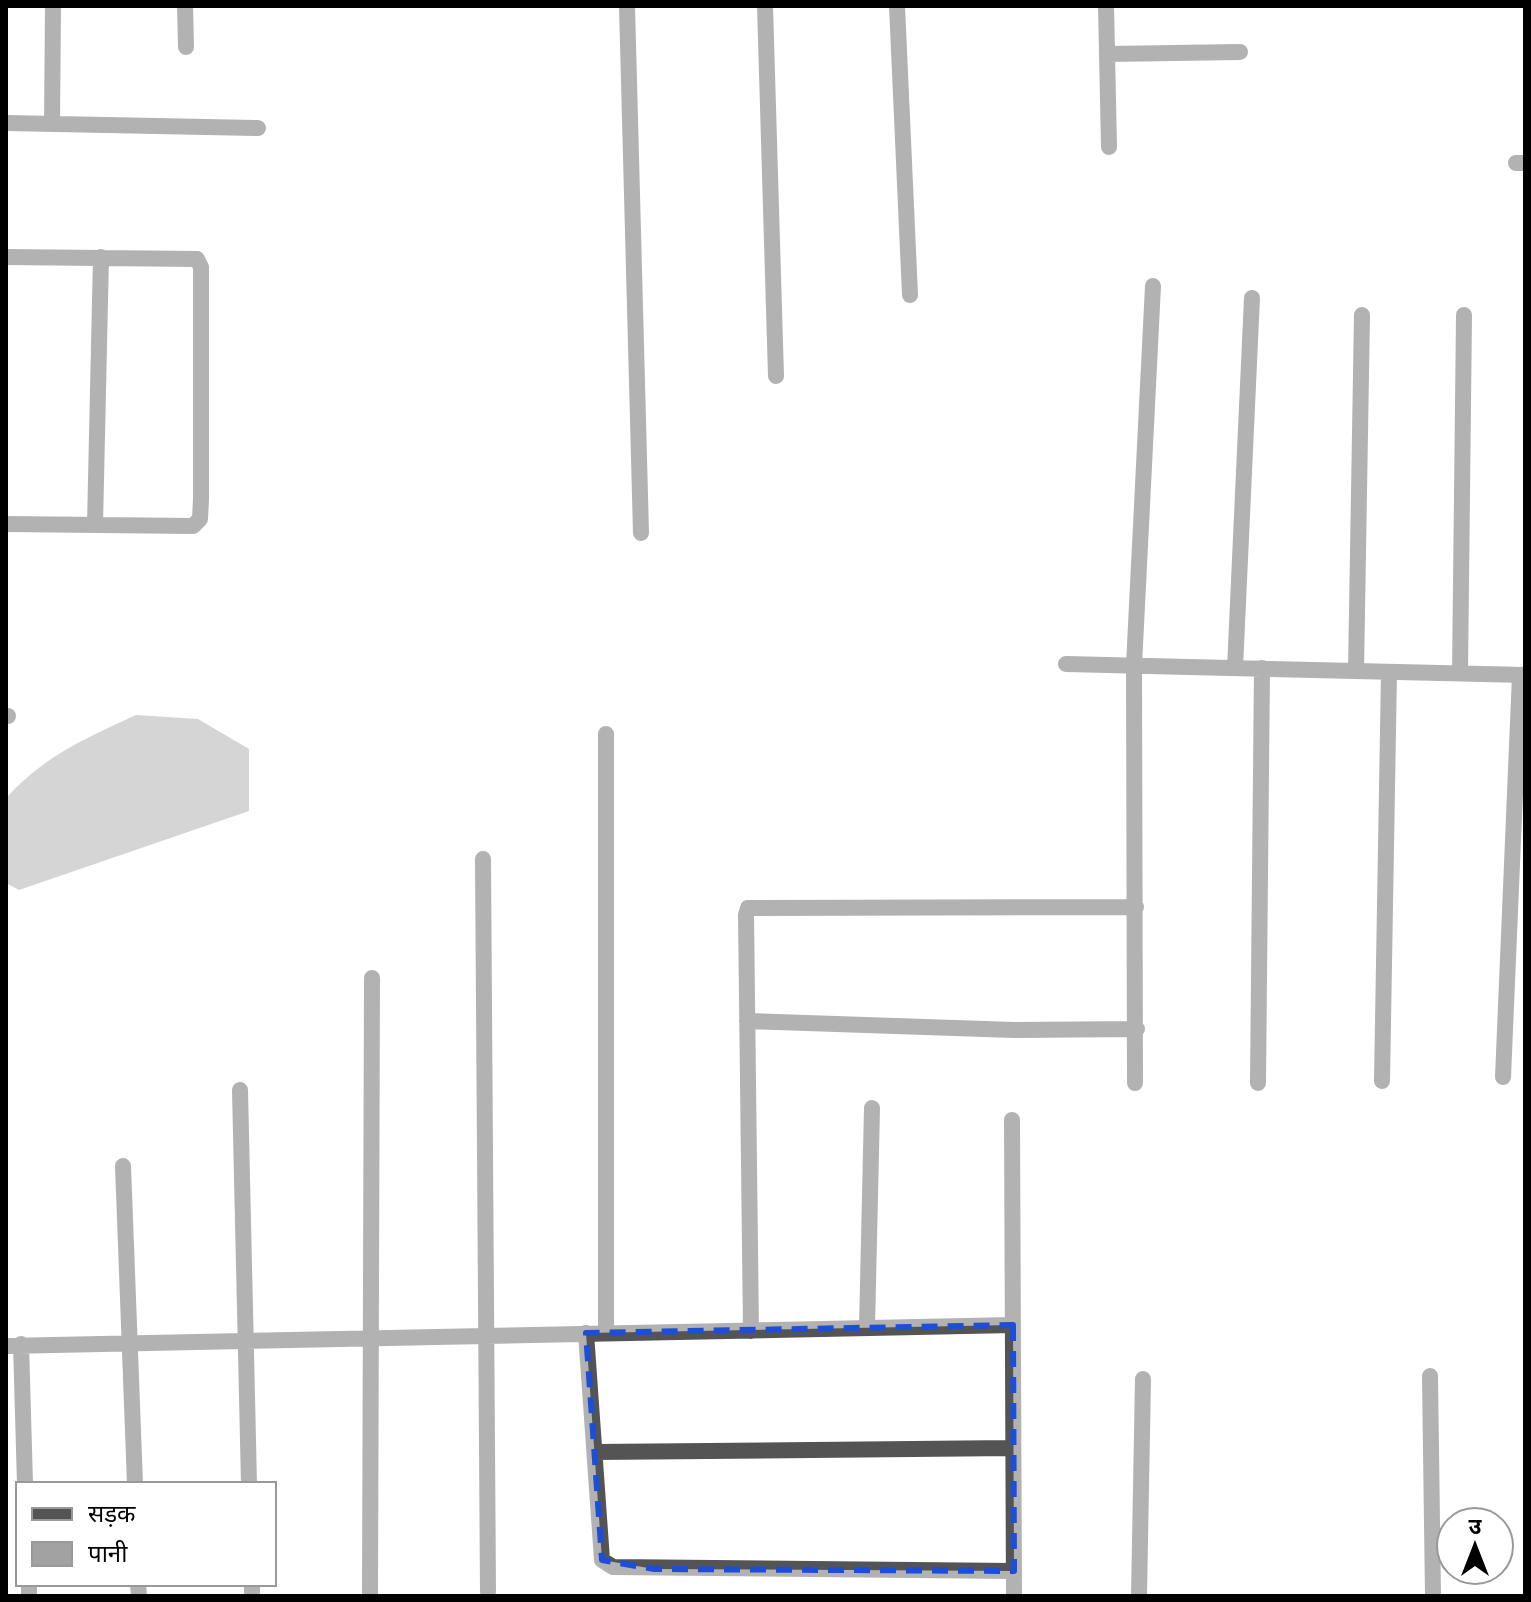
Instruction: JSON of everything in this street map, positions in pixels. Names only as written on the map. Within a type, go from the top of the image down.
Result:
[{"type":"street","points":[[52,124],[53,6]]},
{"type":"street","points":[[185,6],[186,47]]},
{"type":"street","points":[[627,6],[641,533]]},
{"type":"street","points":[[765,6],[776,376]]},
{"type":"street","points":[[897,6],[910,295]]},
{"type":"street","points":[[1106,6],[1109,147]]},
{"type":"street","points":[[1108,54],[1240,52]]},
{"type":"street","points":[[6,123],[258,128]]},
{"type":"street","points":[[6,257],[188,257],[197,259],[201,267],[200,519],[193,526],[6,524]]},
{"type":"street","points":[[95,525],[101,257]]},
{"type":"street","points":[[1135,1083],[1134,665],[1153,286]]},
{"type":"street","points":[[1235,668],[1252,298]]},
{"type":"street","points":[[1356,671],[1362,315]]},
{"type":"street","points":[[1460,673],[1464,315]]},
{"type":"street","points":[[1066,664],[1523,675],[1503,1077]]},
{"type":"street","points":[[1258,1083],[1262,668]]},
{"type":"street","points":[[1382,1081],[1389,672]]},
{"type":"street","points":[[606,734],[606,1333]]},
{"type":"street","points":[[483,859],[488,1592]]},
{"type":"street","points":[[751,1331],[748,908],[1136,907]]},
{"type":"street","points":[[370,1594],[372,978]]},
{"type":"street","points":[[747,1021],[1014,1030],[1137,1029]]},
{"type":"street","points":[[240,1090],[249,1482]]},
{"type":"street","points":[[867,1328],[872,1108]]},
{"type":"street","points":[[1012,1120],[1014,1596]]},
{"type":"street","points":[[123,1166],[135,1482]]},
{"type":"street","points":[[25,1482],[13,1345],[1013,1325]]},
{"type":"street","points":[[586,1333],[602,1560],[613,1567],[1014,1571]]},
{"type":"street","points":[[1430,1376],[1433,1596]]},
{"type":"street","points":[[1139,1596],[1143,1379]]},
{"type":"street","points":[[595,1452],[1013,1448]]},
{"type":"highlighted area","points":[[1013,1325],[1014,1571],[654,1569],[602,1560],[586,1333]]},
{"type":"water","points":[[136,715],[198,719],[249,749],[249,811],[19,890],[6,883],[6,798],[51,759]]}]
